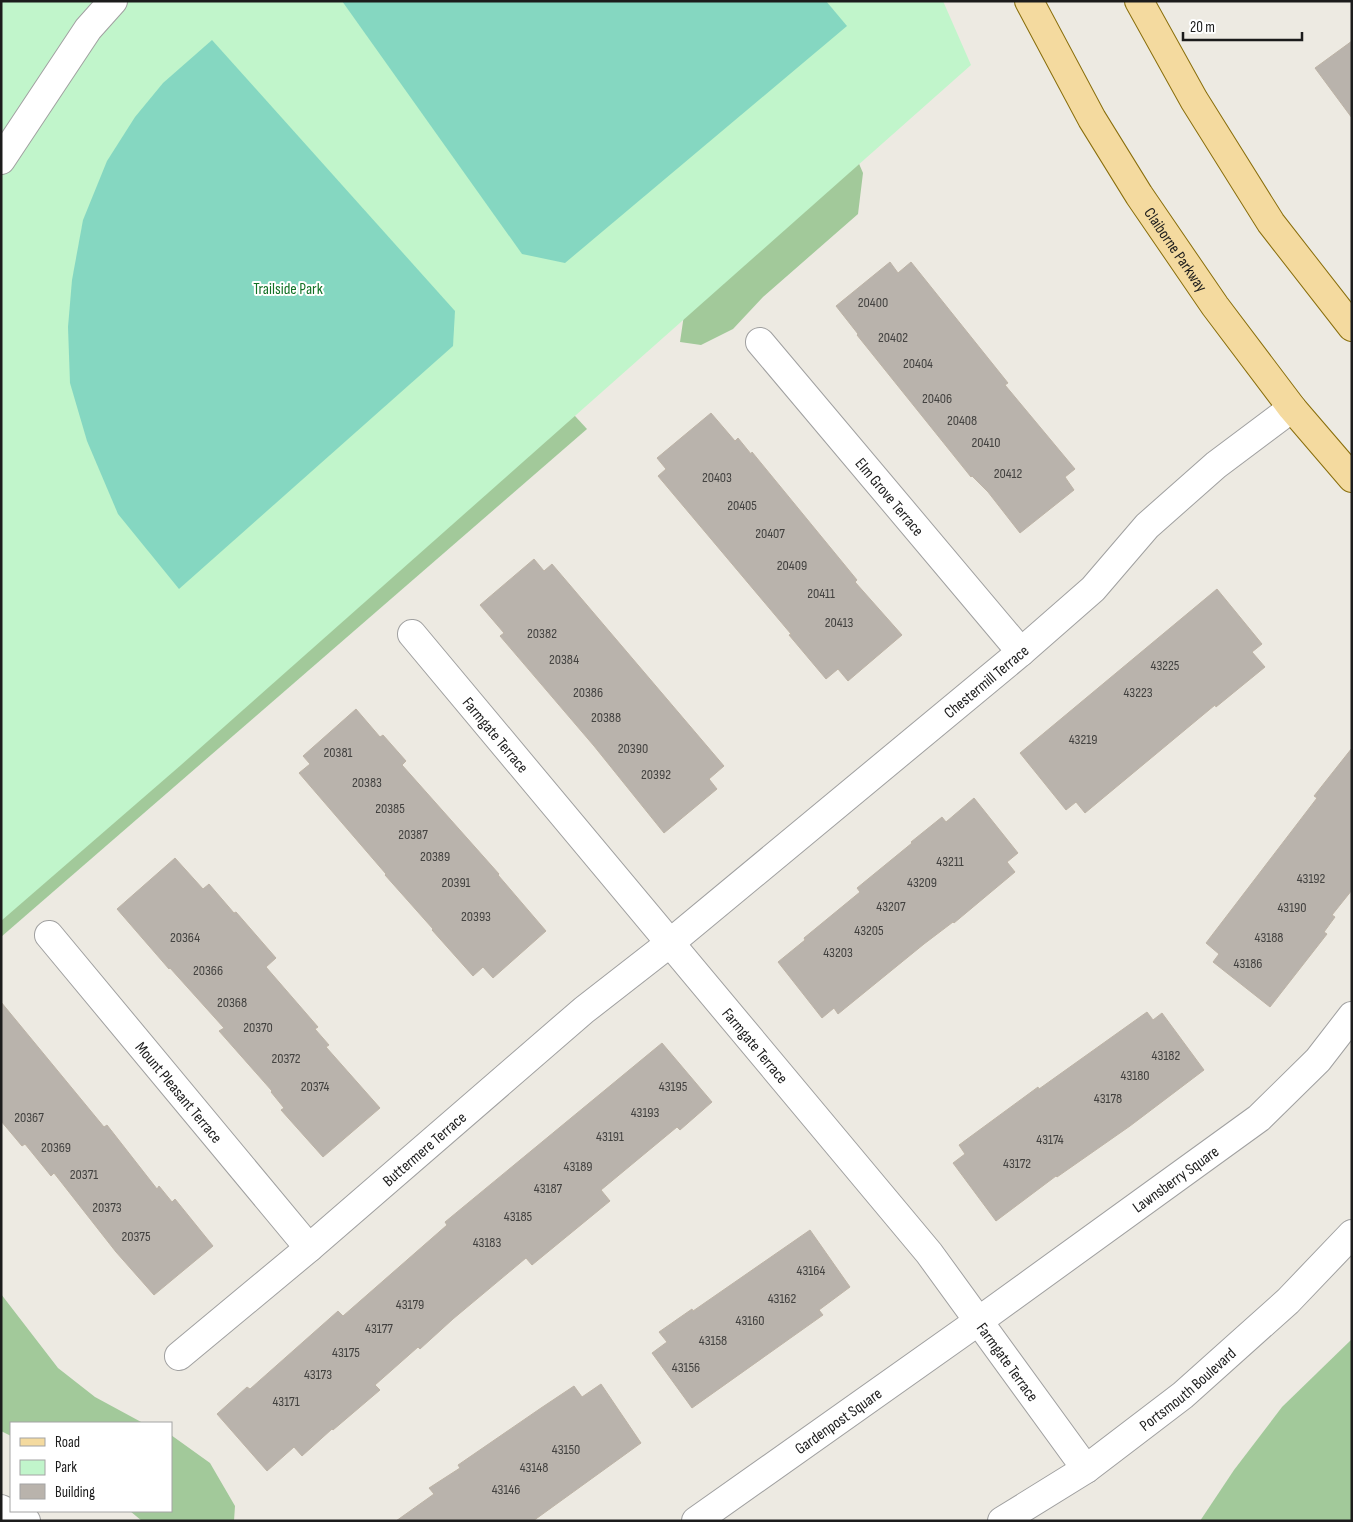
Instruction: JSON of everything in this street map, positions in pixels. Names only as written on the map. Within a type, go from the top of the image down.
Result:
[{"type":"main road","name":"Claiborne Parkway","points":[[1029,1],[1092,119],[1139,195],[1215,306],[1292,408],[1352,478]]},
{"type":"main road","points":[[1139,1],[1194,100],[1271,223],[1352,326]]},
{"type":"street","points":[[1,160],[88,29],[113,1]]},
{"type":"street","name":"Elm Grove Terrace","points":[[760,342],[1021,652]]},
{"type":"street","name":"Chestermill Terrace","points":[[670,943],[1021,652],[1093,589],[1147,526],[1216,465],[1292,408]]},
{"type":"street","name":"Farmgate Terrace","points":[[412,634],[930,1253],[1086,1469]]},
{"type":"street","name":"Mount Pleasant Terrace","points":[[49,935],[309,1248]]},
{"type":"street","name":"Buttermere Terrace","points":[[179,1356],[309,1248],[584,1010],[670,943]]},
{"type":"street","name":"Lawnsberry Square","points":[[980,1320],[1259,1118],[1318,1060],[1352,1016]]},
{"type":"street","name":"Portsmouth Boulevard","points":[[1002,1521],[1086,1469],[1190,1389],[1288,1301],[1352,1234]]},
{"type":"street","name":"Gardenpost Square","points":[[696,1521],[980,1320]]},
{"type":"street","points":[[1,1508],[26,1521]]},
{"type":"green space","name":"Trailside Park","points":[[1,1],[943,1],[971,65],[181,765],[1,921]]},
{"type":"green space","points":[[342,1],[826,1],[847,26],[565,263],[522,254]]},
{"type":"green space","points":[[212,40],[455,311],[453,346],[179,589],[118,514],[87,441],[70,383],[68,327],[72,280],[83,220],[107,161],[135,117],[163,83]]},
{"type":"green space","points":[[851,145],[863,173],[858,214],[763,297],[733,329],[701,345],[680,342],[685,308]]},
{"type":"green space","points":[[563,403],[587,429],[1,937],[1,764]]},
{"type":"green space","points":[[1,1294],[58,1368],[95,1397],[141,1422],[10,1422],[10,1436],[1,1431]]},
{"type":"green space","points":[[1352,1339],[1352,1521],[1200,1521],[1234,1470],[1282,1407]]},
{"type":"green space","points":[[172,1436],[210,1463],[235,1506],[234,1521],[142,1521],[131,1512],[172,1512]]},
{"type":"building","points":[[1352,41],[1352,118],[1315,68]]},
{"type":"building","points":[[890,262],[898,273],[911,262],[1008,383],[1005,385],[1075,469],[1065,477],[1074,490],[1020,533],[988,492],[971,477],[836,306]]},
{"type":"building","points":[[711,413],[735,441],[738,438],[751,454],[752,452],[857,580],[855,582],[902,635],[848,681],[838,669],[826,679],[789,635],[791,634],[658,476],[666,469],[657,458]]},
{"type":"building","points":[[534,559],[544,571],[552,564],[724,766],[709,779],[717,789],[664,833],[594,746],[500,636],[504,633],[480,605]]},
{"type":"building","points":[[1217,589],[1262,644],[1252,652],[1265,667],[1216,707],[1215,705],[1085,813],[1076,802],[1066,810],[1020,753]]},
{"type":"building","points":[[356,709],[380,737],[383,735],[406,761],[402,765],[499,874],[546,931],[493,978],[483,967],[473,976],[299,773],[310,764],[303,756]]},
{"type":"building","points":[[1352,748],[1352,890],[1332,915],[1335,917],[1324,932],[1327,934],[1270,1007],[1213,962],[1219,954],[1206,943],[1317,798],[1314,796]]},
{"type":"building","points":[[974,798],[1018,853],[1007,862],[1015,872],[954,923],[924,944],[838,1014],[834,1008],[822,1018],[778,962],[860,892],[857,888],[911,842],[942,817],[946,822]]},
{"type":"building","points":[[175,858],[203,889],[209,884],[276,958],[266,967],[318,1027],[315,1029],[329,1045],[326,1047],[380,1108],[323,1157],[281,1110],[284,1108],[272,1091],[219,1031],[224,1028],[117,909]]},
{"type":"building","points":[[1,1002],[104,1127],[107,1125],[157,1189],[159,1186],[172,1202],[175,1199],[213,1246],[154,1295],[116,1252],[54,1173],[51,1176],[25,1144],[22,1146],[1,1121]]},
{"type":"building","points":[[1147,1012],[1153,1020],[1162,1013],[1204,1070],[1130,1126],[1056,1176],[996,1221],[953,1163],[965,1154],[959,1145],[1038,1087],[1039,1089]]},
{"type":"building","points":[[662,1043],[712,1102],[680,1130],[677,1127],[601,1190],[610,1201],[532,1265],[526,1258],[420,1349],[418,1347],[375,1385],[380,1390],[302,1456],[294,1447],[267,1471],[217,1414],[247,1387],[250,1389],[338,1311],[343,1316],[447,1225],[445,1222]]},
{"type":"building","points":[[810,1230],[850,1287],[819,1310],[823,1315],[692,1408],[652,1353],[667,1342],[659,1332],[692,1309],[693,1311]]},
{"type":"building","points":[[601,1384],[641,1443],[533,1521],[396,1521],[434,1494],[429,1488],[460,1468],[458,1465],[541,1408],[574,1386],[582,1397]]}]
